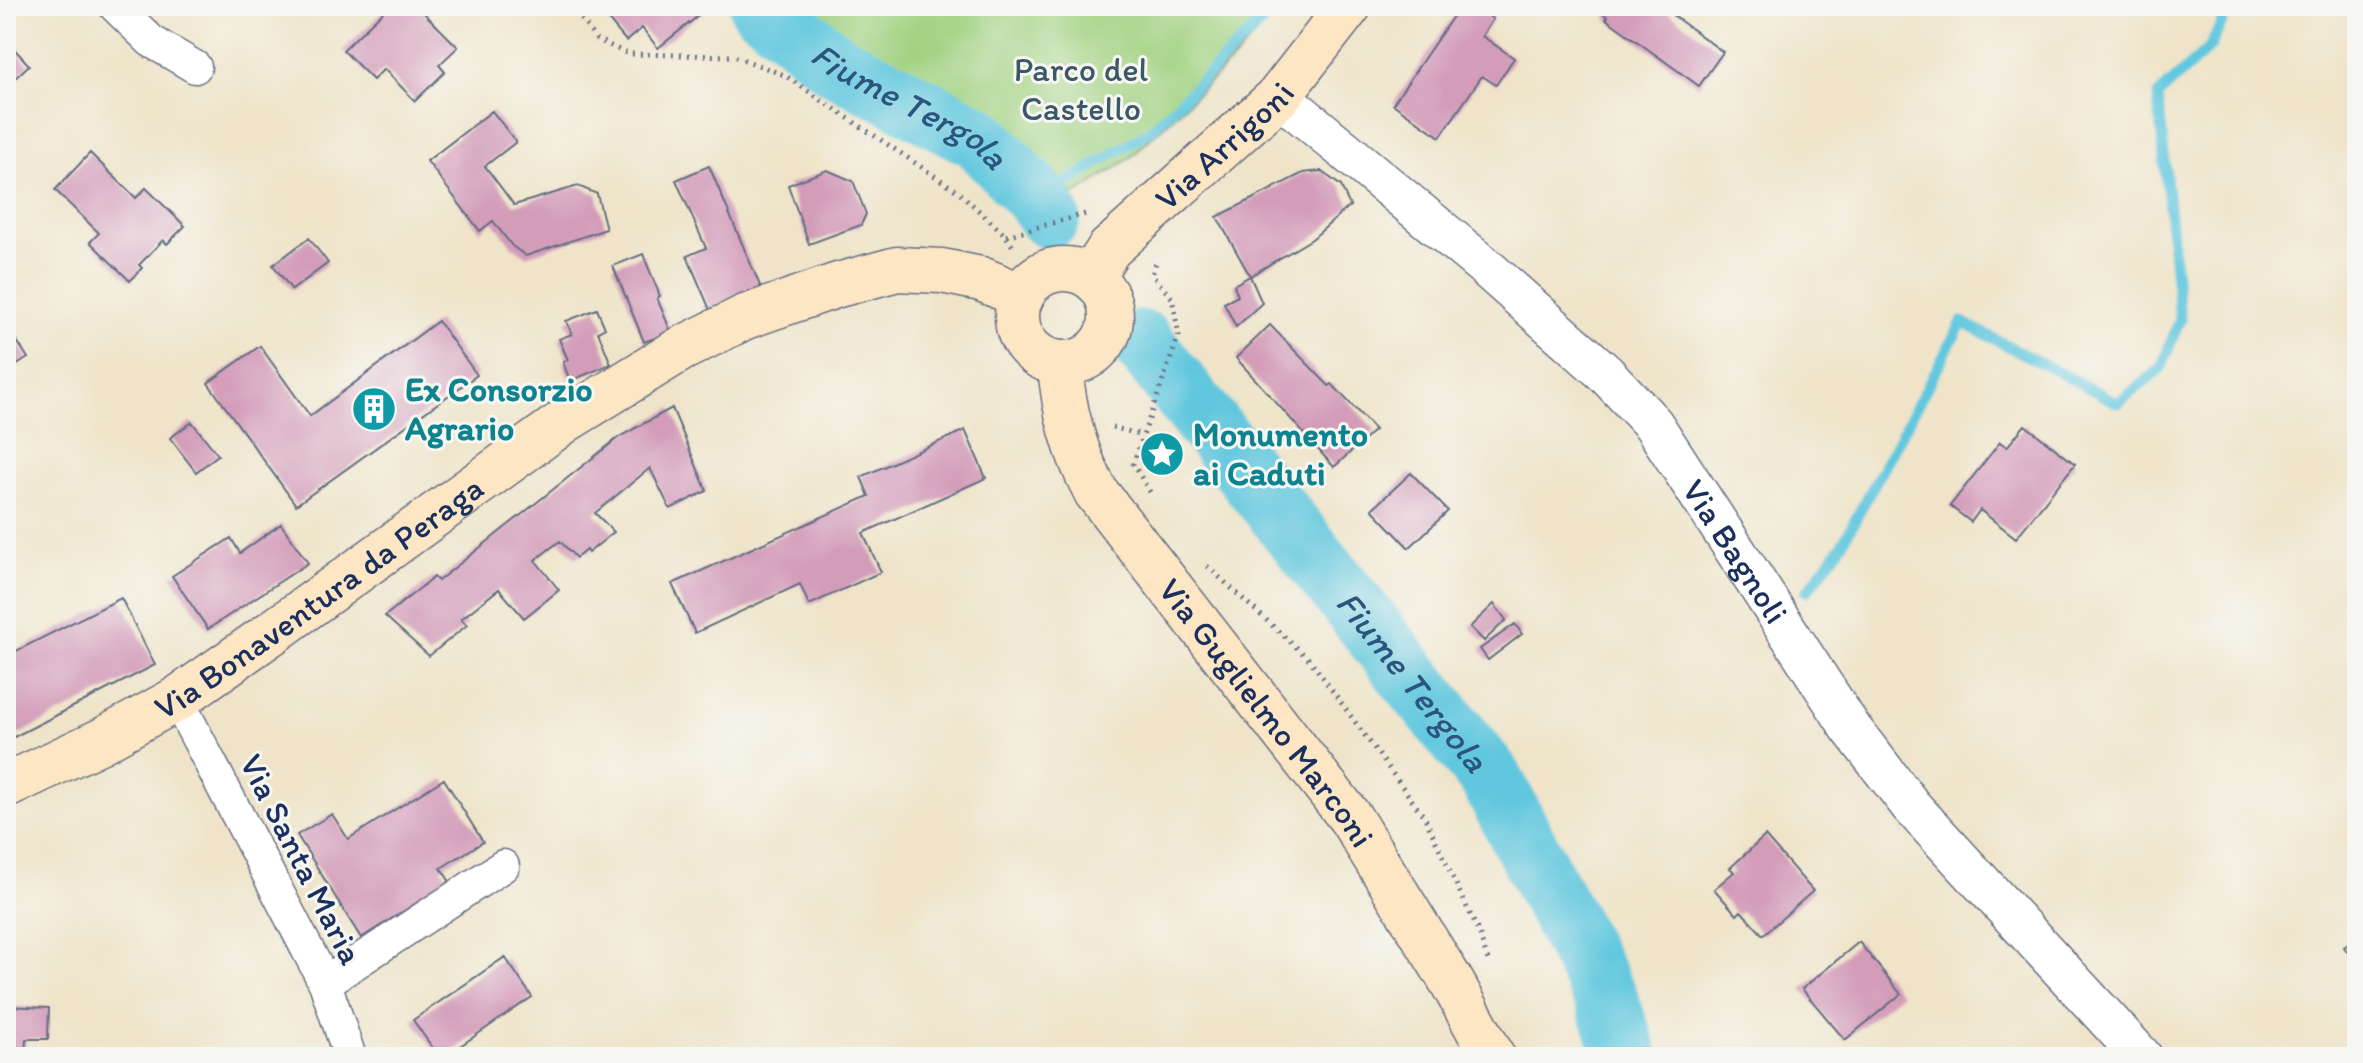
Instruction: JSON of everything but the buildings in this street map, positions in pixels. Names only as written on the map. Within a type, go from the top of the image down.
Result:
[{"type":"main road","name":"Via Arrigoni","points":[[1091,277],[1109,249],[1277,98],[1349,6]]},
{"type":"main road","name":"Via Bonaventura da Peraga","points":[[6,786],[101,741],[177,699],[566,420],[681,349],[745,317],[838,285],[897,269],[942,271],[981,279],[1022,296]]},
{"type":"main road","points":[[1058,270],[1071,270],[1091,277],[1105,292],[1110,306],[1108,335],[1100,348],[1088,357],[1060,363],[1045,359],[1033,351],[1023,339],[1018,325],[1022,296],[1034,281],[1058,270]]},
{"type":"main road","name":"Via Guglielmo Marconi","points":[[1060,363],[1068,426],[1082,466],[1096,492],[1351,819],[1453,984],[1493,1057]]},
{"type":"street","points":[[115,6],[151,41],[195,67]]},
{"type":"street","name":"Via Bagnoli","points":[[1277,98],[1296,110],[1482,264],[1605,373],[1653,424],[1850,727],[1911,806],[2142,1057]]},
{"type":"street","name":"Via Santa Maria","points":[[177,699],[325,983],[350,1057]]},
{"type":"street","points":[[325,983],[503,866]]},
{"type":"path","points":[[572,6],[596,39],[628,54],[734,56],[784,75],[960,193],[1006,236],[1075,219]]},
{"type":"path","points":[[1157,503],[1133,464],[1179,335],[1172,298],[1152,275],[1160,248]]},
{"type":"path","points":[[1204,563],[1310,660],[1425,818],[1478,931],[1493,973]]},
{"type":"green space","name":"Parco del Castello","points":[[810,6],[1280,6],[1236,57],[1129,159],[1075,195],[990,120],[852,47]]},
{"type":"waterway","name":"Fiume Tergola","points":[[761,6],[835,64],[979,138],[1038,200],[1049,217]]},
{"type":"waterway","points":[[1038,200],[1150,131],[1278,6]]},
{"type":"waterway","points":[[1807,591],[1841,546],[1962,322],[2118,403],[2161,368],[2180,319],[2158,95],[2210,47],[2230,6]]},
{"type":"waterway","name":"Fiume Tergola","points":[[1142,342],[1490,777],[1606,998],[1627,1057]]},
{"type":"place","name":"Ex Consorzio Agrario","points":[[374,409]]},
{"type":"place","name":"Monumento ai Caduti","points":[[1162,454]]}]
